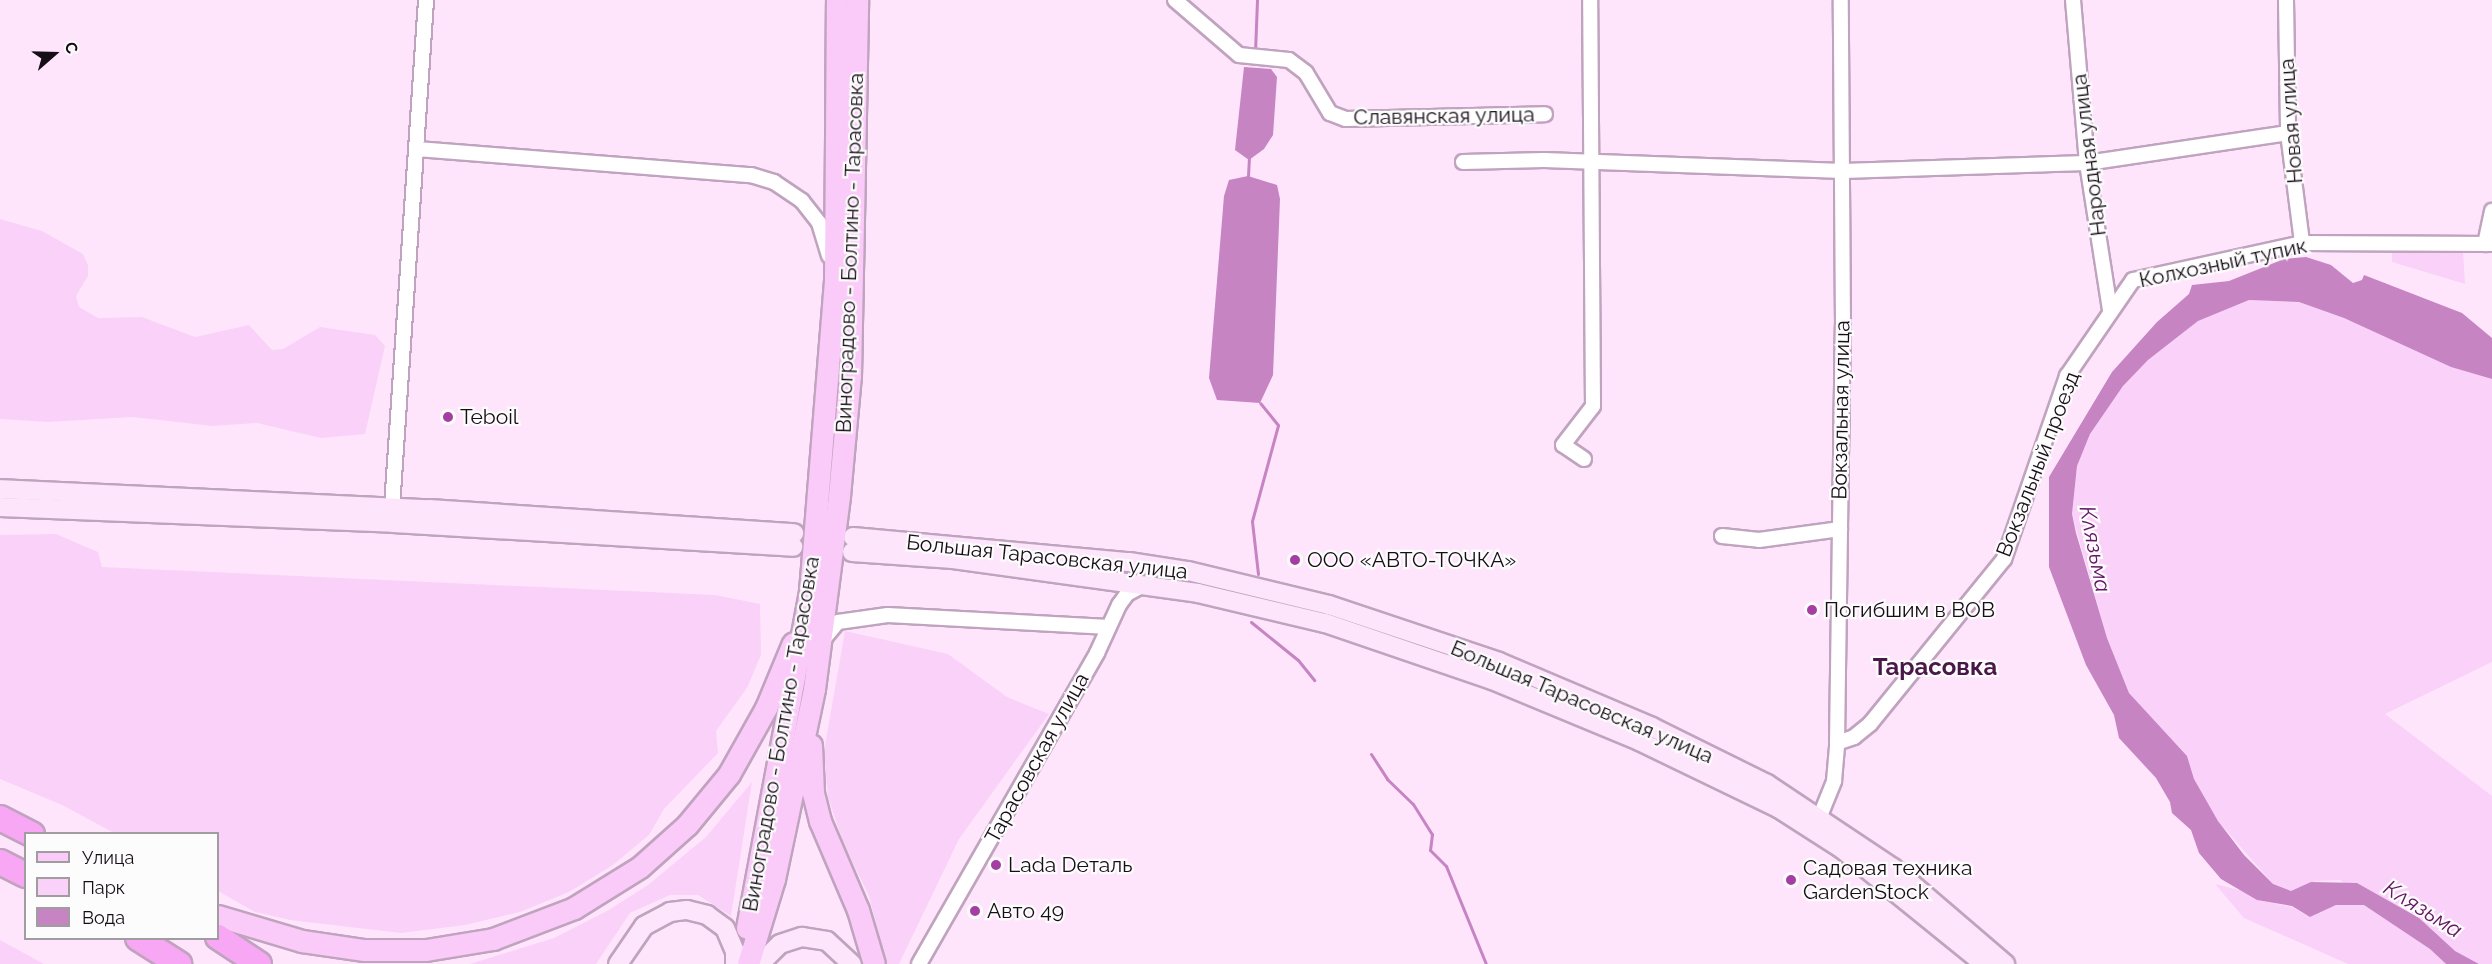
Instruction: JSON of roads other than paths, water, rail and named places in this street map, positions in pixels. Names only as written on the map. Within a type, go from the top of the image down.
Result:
[{"type":"highway","points":[[0,818],[28,832]]},
{"type":"highway","points":[[0,862],[24,874]]},
{"type":"highway","points":[[219,938],[259,964]]},
{"type":"highway","points":[[140,940],[179,964]]},
{"type":"main road","name":"Виноградово - Болтино - Тарасовка","points":[[741,964],[810,591],[834,279],[837,0]]},
{"type":"main road","name":"Виноградово - Болтино - Тарасовка","points":[[748,964],[774,879],[819,649],[850,376],[858,0]]},
{"type":"main road","points":[[219,916],[302,941],[364,950],[426,950],[493,939],[574,908],[640,867],[687,825],[729,774],[766,708],[810,591]]},
{"type":"main road","points":[[813,689],[813,793],[830,847],[858,910],[874,964]]},
{"type":"street","points":[[392,507],[426,0]]},
{"type":"street","name":"Славянская улица","points":[[1175,0],[1239,55],[1289,60],[1306,73],[1330,113],[1346,119],[1545,114]]},
{"type":"street","points":[[1584,459],[1563,445],[1593,406],[1590,0]]},
{"type":"street","name":"Вокзальная улица","points":[[1820,816],[1834,781],[1837,743],[1843,171],[1841,0]]},
{"type":"street","name":"Народная улица","points":[[2073,0],[2087,163],[2110,310]]},
{"type":"street","name":"Новая улица","points":[[2286,0],[2288,133],[2302,243]]},
{"type":"street","points":[[1463,162],[1592,162],[1843,171],[2087,163],[2288,133]]},
{"type":"street","points":[[417,149],[759,177],[774,182],[802,201],[819,223],[834,279]]},
{"type":"street","points":[[2489,244],[2492,212]]},
{"type":"street","name":"Колхозный тупик","points":[[2110,310],[2133,280],[2302,243],[2489,244]]},
{"type":"street","name":"Вокзальный проезд","points":[[1837,743],[1870,724],[2004,559],[2067,376],[2110,310]]},
{"type":"street","points":[[0,489],[392,507],[429,517]]},
{"type":"street","points":[[0,507],[429,517],[793,540]]},
{"type":"street","points":[[1722,536],[1759,540],[1840,529]]},
{"type":"street","name":"Большая Тарасовская улица","points":[[1984,964],[1911,902],[1811,828],[1639,741],[1492,680],[1325,622],[1148,584],[852,544],[1129,562],[1188,572],[1329,605],[1499,662],[1728,764],[1820,816],[1902,875],[2005,964]]},
{"type":"street","points":[[1095,578],[1111,593],[1115,613]]},
{"type":"street","name":"Тарасовская улица","points":[[919,964],[1115,613],[1127,594],[1148,584]]},
{"type":"street","points":[[819,649],[838,622],[857,617],[888,615],[1109,627]]},
{"type":"street","points":[[618,964],[637,933],[652,920],[670,912],[687,910],[707,915],[725,928],[735,951],[735,964]]},
{"type":"street","points":[[760,964],[780,944],[802,937],[827,941],[852,964]]},
{"type":"street","points":[[132,940],[164,964]]},
{"type":"water","points":[[1244,67],[1271,69],[1277,77],[1273,135],[1264,149],[1249,160],[1235,150]]},
{"type":"water","points":[[1248,176],[1277,185],[1280,199],[1273,375],[1260,403],[1217,400],[1209,378],[1224,196],[1229,180]]},
{"type":"water","points":[[2306,257],[2331,265],[2353,283],[2362,280],[2364,275],[2462,313],[2492,338],[2492,379],[2451,367],[2344,318],[2299,302],[2249,300],[2198,321],[2148,360],[2123,386],[2090,434],[2077,466],[2072,514],[2076,533],[2107,638],[2129,693],[2187,756],[2194,779],[2218,821],[2244,855],[2273,884],[2291,891],[2311,882],[2357,883],[2419,918],[2455,951],[2479,964],[2446,964],[2430,949],[2364,905],[2336,905],[2310,917],[2292,906],[2257,900],[2221,879],[2199,853],[2191,830],[2172,813],[2170,802],[2156,778],[2119,738],[2114,715],[2086,665],[2049,567],[2049,477],[2112,372],[2157,322],[2189,294],[2192,285],[2229,281],[2284,259]]},
{"type":"waterway","points":[[1255,52],[1257,0]]},
{"type":"waterway","points":[[1248,176],[1249,158]]},
{"type":"waterway","points":[[1258,574],[1252,521],[1278,425],[1260,403]]},
{"type":"waterway","points":[[1251,622],[1298,660],[1314,680]]},
{"type":"waterway","points":[[1371,754],[1387,779],[1413,804],[1432,834],[1430,850],[1446,866],[1486,964]]},
{"type":"place","name":"Teboil","points":[[448,417]]},
{"type":"place","name":"ООО «АВТО-ТОЧКА»","points":[[1295,560]]},
{"type":"place","name":"Погибшим в ВОВ","points":[[1812,610]]},
{"type":"place","name":"Lada Dеталь","points":[[996,865]]},
{"type":"place","name":"Садовая техника GardenStock","points":[[1791,880]]},
{"type":"place","name":"Авто 49","points":[[975,911]]},
{"type":"district","name":"Тарасовка","points":[[1935,667]]},
{"type":"water label","name":"Клязьма","points":[[2095,549]]},
{"type":"water label","name":"Клязьма","points":[[2423,909]]}]
